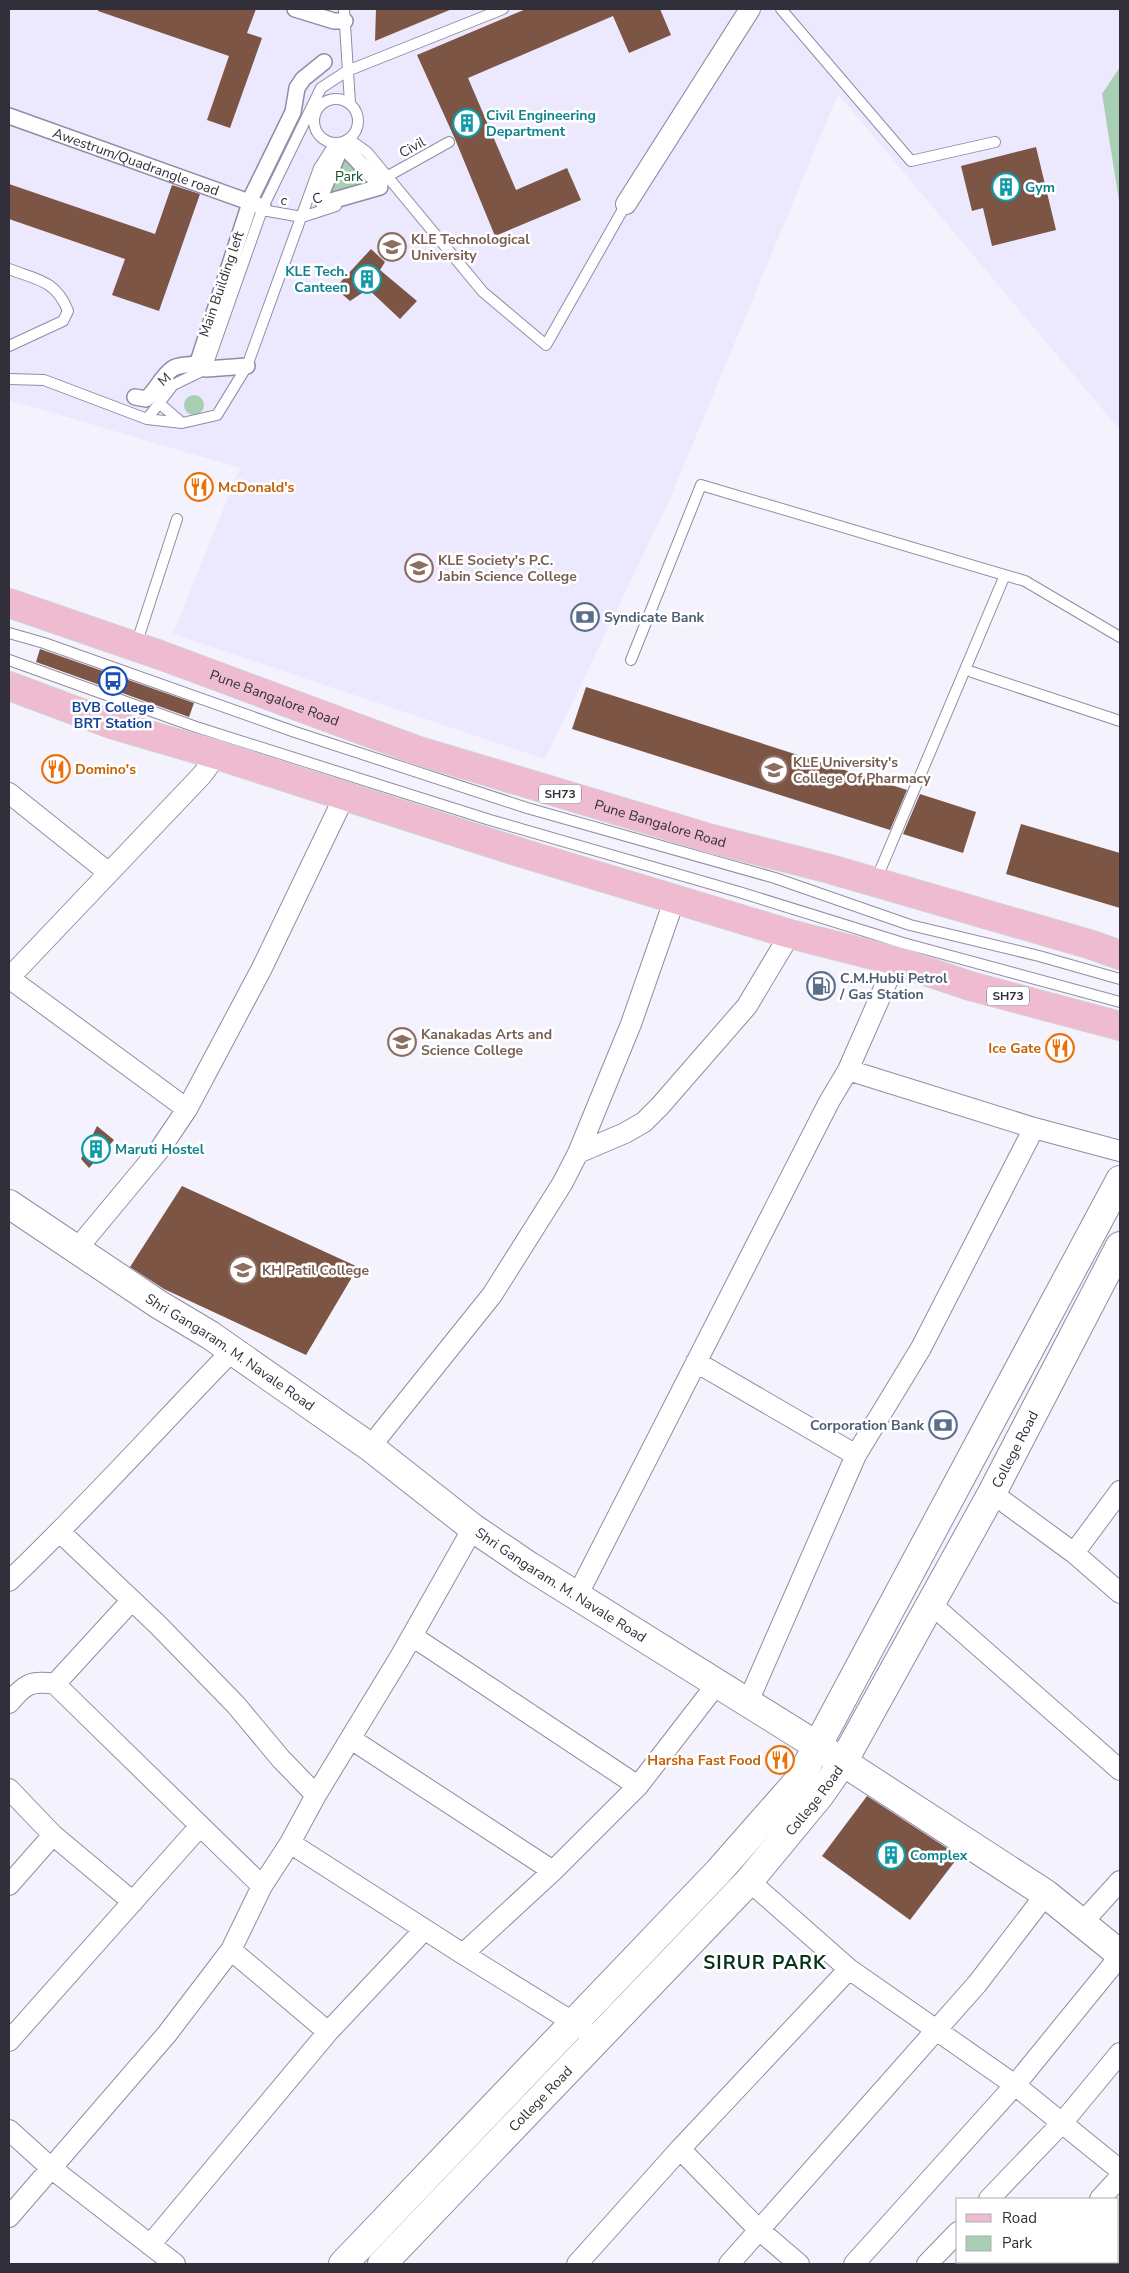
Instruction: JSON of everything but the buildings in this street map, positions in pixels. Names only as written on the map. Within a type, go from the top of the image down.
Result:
[{"type":"main road","name":"Pune Bangalore Road","points":[[9,603],[135,646],[416,750],[693,833],[875,882],[1092,945],[1120,955]]},
{"type":"main road","name":"SH73","points":[[9,686],[111,724],[218,755],[344,797],[790,934],[896,962],[970,986],[1120,1026]]},
{"type":"main road","name":"College Road","points":[[382,2264],[586,2030],[719,1871],[800,1780],[1120,1180]]},
{"type":"main road","name":"Shri Gangaram. M. Navale Road","points":[[9,1204],[370,1447],[473,1528],[716,1685],[817,1748],[843,1762],[1046,1894],[1120,1955]]},
{"type":"main road","name":"College Road","points":[[343,2264],[586,2030],[748,1881],[820,1795],[843,1762],[992,1493],[1120,1246]]},
{"type":"street","points":[[295,9],[334,22],[344,15]]},
{"type":"street","points":[[626,204],[750,9]]},
{"type":"street","points":[[202,365],[256,206],[293,112],[298,88],[308,75],[324,62]]},
{"type":"street","name":"Awestrum/Quadrangle road","points":[[9,116],[256,206]]},
{"type":"street","points":[[135,397],[146,399],[172,369],[179,365],[247,366]]},
{"type":"street","points":[[187,1109],[9,978],[202,775],[218,755]]},
{"type":"street","points":[[9,793],[109,873]]},
{"type":"street","points":[[76,1250],[160,1149],[187,1109],[262,968],[344,797]]},
{"type":"street","points":[[370,1447],[492,1295],[562,1184],[578,1153],[631,1024],[675,898]]},
{"type":"street","points":[[578,1153],[625,1133],[644,1122],[660,1106],[747,1006],[790,934]]},
{"type":"street","points":[[577,1596],[824,1110],[848,1070],[896,962]]},
{"type":"street","points":[[848,1070],[1034,1128],[1120,1151]]},
{"type":"street","points":[[748,1704],[856,1455],[921,1348],[1034,1128]]},
{"type":"street","points":[[9,1581],[60,1532],[133,1452],[231,1352]]},
{"type":"street","points":[[696,1362],[856,1455]]},
{"type":"street","points":[[1074,1554],[1120,1491]]},
{"type":"street","points":[[992,1493],[1074,1554],[1120,1593]]},
{"type":"street","points":[[9,2217],[167,2034],[231,1950],[262,1886],[290,1843],[316,1795],[412,1636],[473,1528]]},
{"type":"street","points":[[60,1532],[132,1600],[236,1705],[281,1759],[316,1795]]},
{"type":"street","points":[[55,1684],[132,1600]]},
{"type":"street","points":[[930,1603],[1120,1770]]},
{"type":"street","points":[[412,1636],[638,1786]]},
{"type":"street","points":[[9,1703],[20,1690],[38,1681],[55,1684],[262,1886]]},
{"type":"street","points":[[462,1954],[553,1871],[638,1786],[716,1685]]},
{"type":"street","points":[[350,1739],[553,1871]]},
{"type":"street","points":[[9,1789],[53,1834],[133,1902]]},
{"type":"street","points":[[9,2041],[200,1826]]},
{"type":"street","points":[[9,1885],[53,1834]]},
{"type":"street","points":[[290,1843],[424,1930],[586,2030]]},
{"type":"street","points":[[748,1881],[849,1969],[1015,2085],[1120,2170]]},
{"type":"street","points":[[1082,1924],[1120,1881]]},
{"type":"street","points":[[729,2264],[758,2229],[978,1984],[1046,1894]]},
{"type":"street","points":[[150,2245],[328,2032],[424,1930]]},
{"type":"street","points":[[231,1950],[328,2032]]},
{"type":"street","points":[[854,2264],[1015,2085],[1120,1955]]},
{"type":"street","points":[[577,2264],[680,2149],[849,1969]]},
{"type":"street","points":[[990,2198],[1062,2123],[1120,2053]]},
{"type":"street","points":[[9,2130],[51,2168],[174,2264]]},
{"type":"street","points":[[680,2149],[758,2229],[799,2264]]},
{"type":"street","points":[[1101,2198],[1120,2177]]},
{"type":"street","points":[[927,2264],[956,2234]]},
{"type":"lane","points":[[256,206],[321,88],[347,71],[503,9]]},
{"type":"lane","points":[[781,9],[911,161],[994,142]]},
{"type":"lane","points":[[344,15],[350,103],[358,116],[358,127],[349,139],[334,143],[327,141],[316,130],[315,116],[324,103],[331,100],[338,99],[350,103]]},
{"type":"lane","points":[[349,139],[367,152],[483,292],[546,345],[626,204]]},
{"type":"lane","name":"Civil","points":[[388,176],[449,142]]},
{"type":"lane","points":[[9,379],[44,380],[147,419],[182,423],[216,415],[247,366],[319,168],[334,143]]},
{"type":"lane","name":"C","points":[[302,217],[397,188]]},
{"type":"lane","name":"c","points":[[256,206],[302,217]]},
{"type":"lane","points":[[9,269],[53,286],[63,298],[68,311],[62,321],[9,346]]},
{"type":"lane","name":"M","points":[[147,419],[173,385],[202,365]]},
{"type":"lane","points":[[159,403],[182,423]]},
{"type":"lane","points":[[631,660],[701,485],[1025,581],[1120,637]]},
{"type":"lane","points":[[135,646],[177,520]]},
{"type":"lane","points":[[875,882],[1005,575]]},
{"type":"lane","points":[[9,633],[44,643],[295,732],[527,808],[776,878],[910,925],[1039,956],[1120,978]]},
{"type":"lane","points":[[9,660],[196,727],[490,820],[739,892],[903,943],[1120,1002]]},
{"type":"lane","points":[[972,672],[1120,721]]},
{"type":"shaded area","name":"KLE Technological University","points":[[9,9],[1120,9],[1120,430],[838,94],[669,501],[545,759],[173,634],[240,468],[9,400]]},
{"type":"green space","points":[[1120,67],[1120,207],[1102,94]]},
{"type":"green space","name":"Park","points":[[337,146],[384,181],[319,207],[316,206],[316,201]]},
{"type":"green space","points":[[190,395],[198,395],[204,401],[204,409],[198,415],[190,415],[184,409],[184,401]]},
{"type":"place","name":"Civil Engineering Department","points":[[467,123]]},
{"type":"place","name":"Gym","points":[[1006,187]]},
{"type":"place","name":"KLE Technological University","points":[[392,247]]},
{"type":"place","name":"KLE Tech. Canteen","points":[[367,279]]},
{"type":"place","name":"McDonald's","points":[[199,487]]},
{"type":"place","name":"KLE Society's P.C. Jabin Science College","points":[[419,568]]},
{"type":"place","name":"Syndicate Bank","points":[[585,617]]},
{"type":"place","name":"BVB College BRT Station","points":[[113,681]]},
{"type":"place","name":"Domino's","points":[[56,769]]},
{"type":"place","name":"KLE University's College Of Pharmacy","points":[[774,770]]},
{"type":"place","name":"C.M.Hubli Petrol / Gas Station","points":[[821,986]]},
{"type":"place","name":"Kanakadas Arts and Science College","points":[[402,1042]]},
{"type":"place","name":"Ice Gate","points":[[1060,1048]]},
{"type":"place","name":"Maruti Hostel","points":[[96,1149]]},
{"type":"place","name":"KH Patil College","points":[[243,1270]]},
{"type":"place","name":"Corporation Bank","points":[[943,1425]]},
{"type":"place","name":"Harsha Fast Food","points":[[780,1760]]},
{"type":"place","name":"Complex","points":[[891,1855]]},
{"type":"district","name":"SIRUR PARK","points":[[765,1962]]}]
